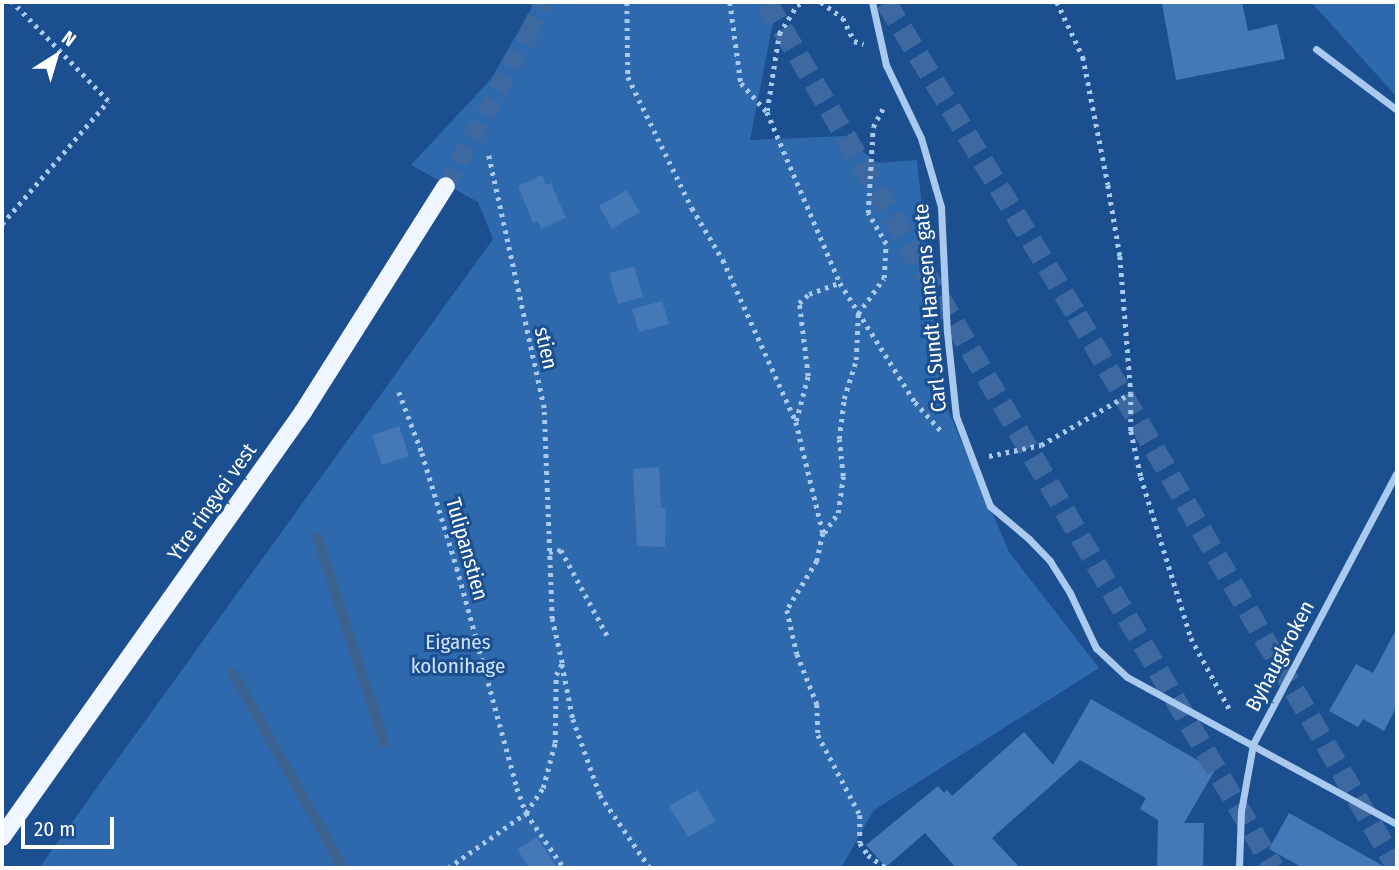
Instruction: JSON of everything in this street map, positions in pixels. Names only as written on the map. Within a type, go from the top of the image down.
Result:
[{"type":"main road","name":"Ytre ringvei vest","points":[[2,837],[303,412],[446,186]]},
{"type":"street","name":"Carl Sundt Hansens gate","points":[[872,2],[878,41],[895,87],[921,138],[941,207],[950,376],[956,416],[990,506],[1029,539],[1049,561],[1105,659],[1126,677],[1397,824]]},
{"type":"street","points":[[1316,50],[1397,110]]},
{"type":"street","name":"Byhaugkroken","points":[[1239,868],[1241,811],[1253,744],[1396,474]]},
{"type":"path","points":[[2,224],[108,101],[12,2]]},
{"type":"path","points":[[627,2],[628,76],[692,208],[723,260],[796,422],[823,533]]},
{"type":"path","points":[[730,2],[741,83],[767,112],[840,283],[915,401],[953,445],[968,453],[986,457],[1041,445],[1131,393]]},
{"type":"path","points":[[767,112],[779,34],[797,5],[806,2]]},
{"type":"path","points":[[821,2],[842,18],[854,41],[861,44],[878,41]]},
{"type":"path","points":[[1057,2],[1083,57],[1108,185],[1120,256],[1131,393],[1131,431],[1141,477],[1152,505],[1191,638],[1228,706],[1240,737]]},
{"type":"path","points":[[886,868],[868,855],[860,843],[860,815],[818,735],[817,704],[797,654],[788,610],[817,561],[823,533],[838,513],[843,476],[839,439],[844,399],[856,360],[858,314],[884,278],[886,244],[868,213],[873,127],[895,87]]},
{"type":"path","name":"stien","points":[[449,868],[526,813],[543,788],[556,726],[556,675],[562,663],[552,619],[549,466],[544,408],[488,154]]},
{"type":"path","points":[[796,422],[808,376],[799,303],[808,294],[840,283]]},
{"type":"path","name":"Tulipanstien","points":[[399,392],[433,489],[526,813],[564,868]]},
{"type":"path","points":[[549,552],[561,550],[608,637]]},
{"type":"path","points":[[562,663],[573,719],[600,795],[650,868]]},
{"type":"green space","name":"Eiganes kolonihage","points":[[535,2],[777,2],[750,140],[844,136],[877,163],[917,160],[942,396],[1009,552],[1099,668],[874,810],[841,868],[39,868],[493,239],[478,202],[411,165],[491,79]]},
{"type":"green space","points":[[1311,2],[1397,2],[1397,97]]},
{"type":"building","points":[[1242,2],[1248,31],[1277,24],[1285,59],[1176,80],[1162,4]]},
{"type":"building","points":[[542,175],[546,185],[551,183],[566,218],[541,229],[538,221],[533,223],[518,186]]},
{"type":"building","points":[[627,190],[640,212],[612,229],[599,206]]},
{"type":"building","points":[[634,266],[643,297],[618,304],[609,273]]},
{"type":"building","points":[[662,301],[669,324],[639,332],[632,309]]},
{"type":"building","points":[[399,426],[409,456],[382,465],[372,435]]},
{"type":"building","points":[[659,467],[661,508],[666,508],[665,547],[637,546],[633,469]]},
{"type":"building","points":[[1397,628],[1397,706],[1384,731],[1363,719],[1358,727],[1329,711],[1356,664],[1373,673]]},
{"type":"building","points":[[1091,699],[1215,770],[1184,823],[1204,823],[1203,868],[1157,868],[1158,820],[1140,809],[1146,798],[1080,760],[992,838],[1020,868],[956,868],[925,833],[886,867],[866,845],[938,786],[944,793],[947,790],[952,796],[1024,732],[1053,765]]},
{"type":"building","points":[[697,790],[716,821],[688,837],[669,806]]},
{"type":"building","points":[[1289,813],[1387,868],[1303,868],[1269,849]]},
{"type":"building","points":[[537,837],[557,868],[529,868],[517,849]]},
{"type":"waterway","points":[[317,536],[384,742]]},
{"type":"waterway","points":[[233,673],[343,868]]},
{"type":"tunnel","points":[[446,186],[529,34],[542,2]]},
{"type":"tunnel","points":[[767,2],[1274,868]]},
{"type":"tunnel","points":[[886,2],[1077,315],[1397,867]]}]
